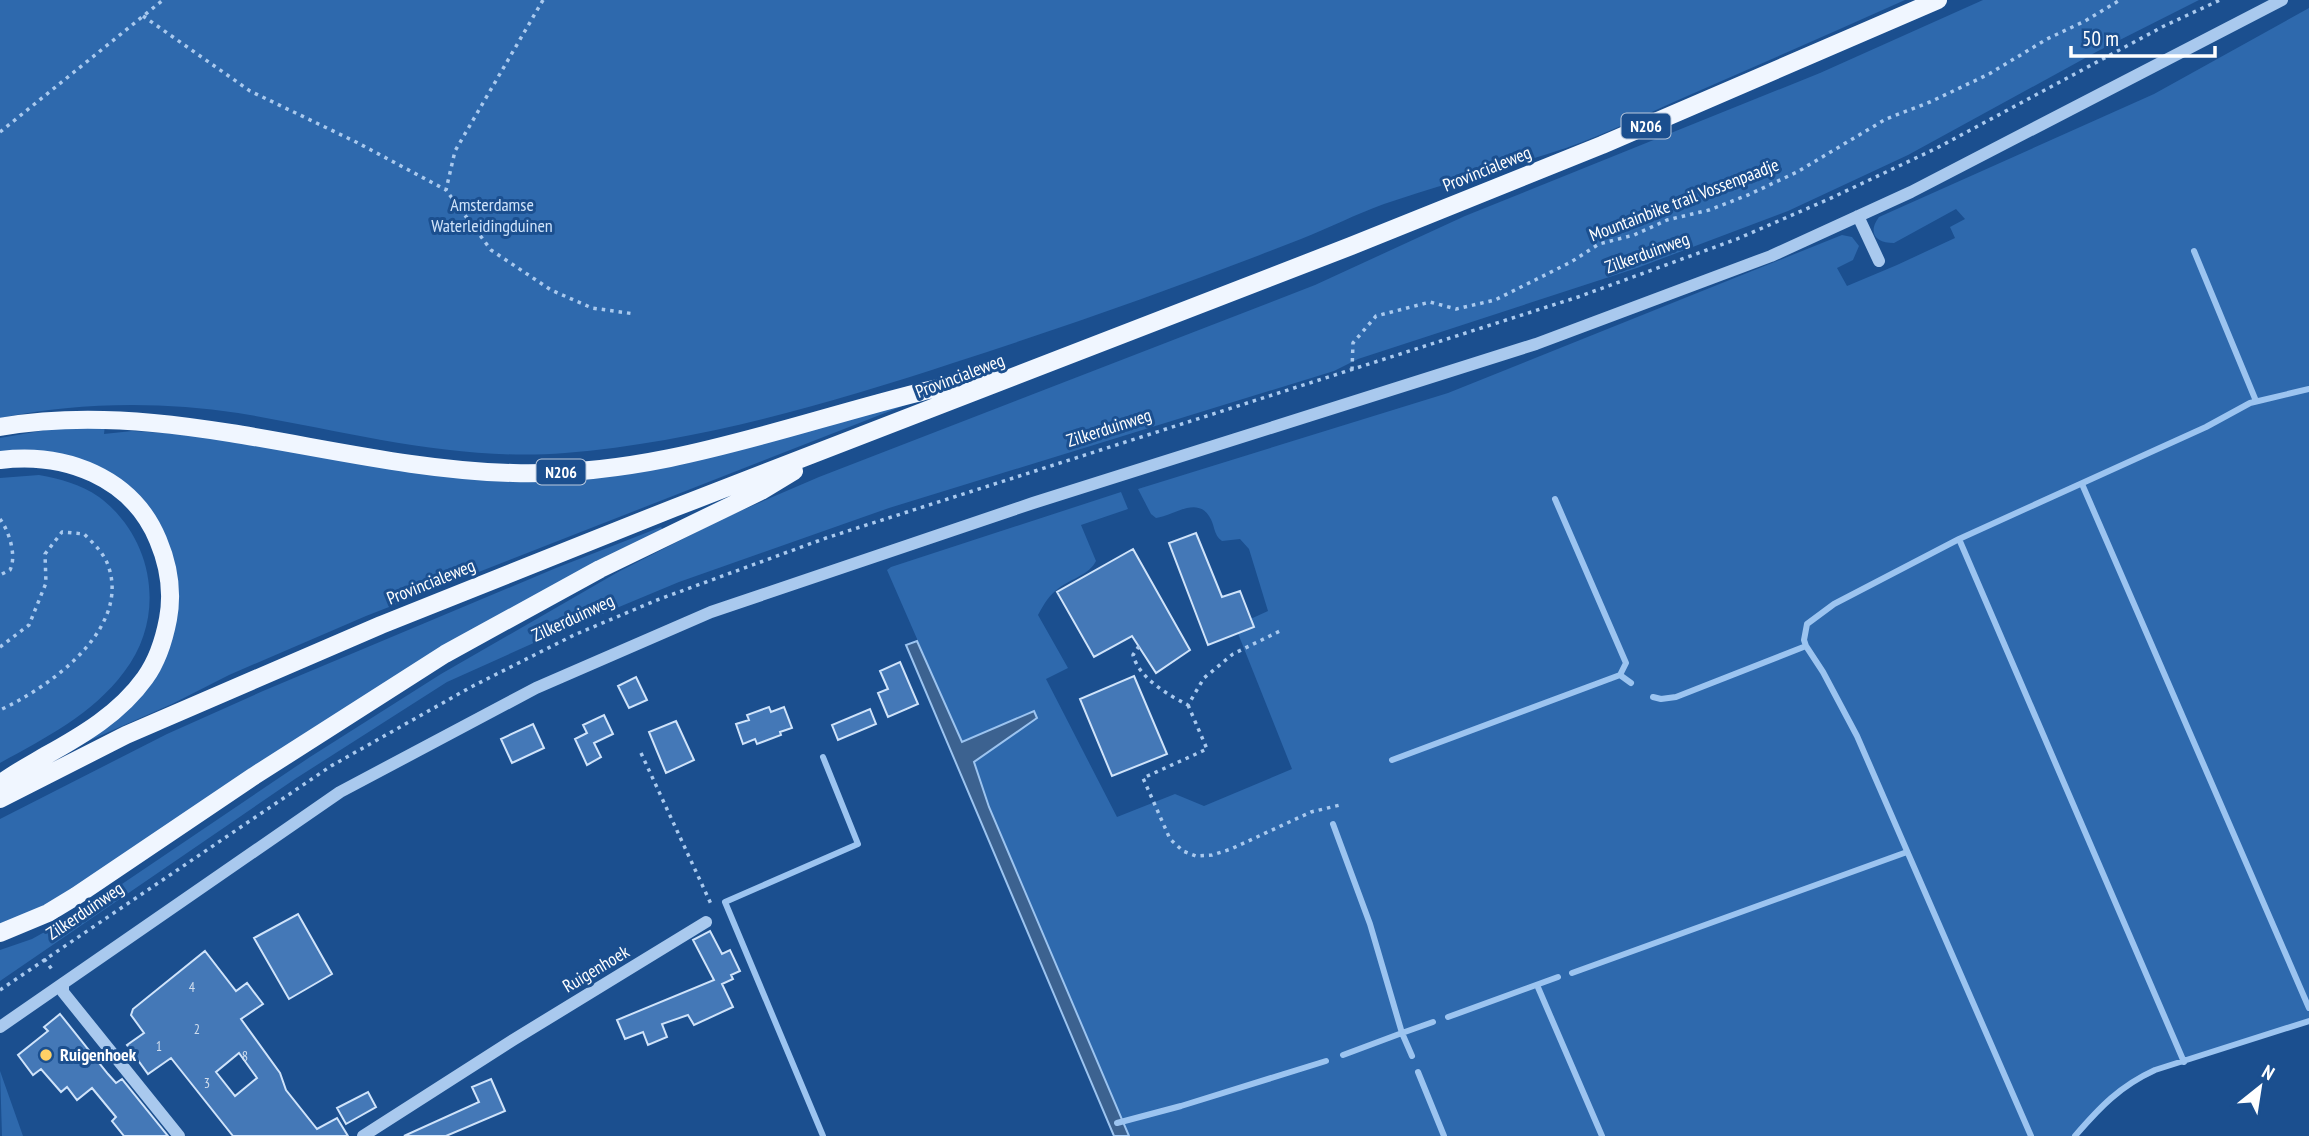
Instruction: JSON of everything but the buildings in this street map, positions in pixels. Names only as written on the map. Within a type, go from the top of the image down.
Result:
[{"type":"main road","name":"Provincialeweg","points":[[0,799],[126,736],[381,625],[1602,145],[1938,0]]},
{"type":"main road","name":"N206","points":[[0,427],[69,420],[145,423],[223,432],[435,468],[513,473],[588,472],[679,456],[921,392],[1044,366]]},
{"type":"main road","name":"N206","points":[[0,933],[48,913],[254,776],[445,654],[642,548],[761,491],[836,446]]},
{"type":"main road","points":[[0,460],[20,458],[76,465],[119,488],[145,514],[154,531],[163,552],[169,578],[170,606],[164,641],[156,659],[129,698],[104,720],[0,784]]},
{"type":"street","points":[[0,1027],[340,792],[536,688],[711,612],[1033,503],[1536,344],[1772,256],[2028,132],[2282,0]]},
{"type":"street","points":[[1858,216],[1879,261]]},
{"type":"street","name":"Ruigenhoek","points":[[363,1136],[706,922]]},
{"type":"street","points":[[63,984],[63,992],[178,1136]]},
{"type":"path","points":[[0,132],[163,0]]},
{"type":"path","points":[[446,190],[455,151],[544,0]]},
{"type":"path","name":"Mountainbike trail Vossenpaadje","points":[[1352,370],[1353,343],[1376,316],[1430,302],[1456,309],[1495,300],[1571,262],[1599,244],[1634,235],[1667,220],[1748,195],[1797,172],[1886,119],[1989,74],[2048,38],[2085,22],[2120,0]]},
{"type":"path","name":"Zilkerduinweg","points":[[0,990],[331,766],[471,687],[574,635],[657,600],[826,538],[1578,297],[1737,239],[1937,148],[2164,26],[2220,0]]},
{"type":"path","points":[[143,16],[250,91],[356,142],[405,171],[446,190],[491,250],[551,290],[592,308],[635,314]]},
{"type":"path","points":[[0,519],[6,526],[13,561],[10,570],[0,575]]},
{"type":"path","points":[[0,647],[29,625],[46,583],[45,554],[62,532],[84,534],[99,549],[110,568],[112,593],[102,628],[69,667],[20,701],[0,710]]},
{"type":"path","points":[[1188,705],[1204,678],[1233,654],[1280,631]]},
{"type":"path","points":[[1139,646],[1133,655],[1140,671],[1173,698],[1188,705],[1207,750],[1143,778],[1170,839],[1182,851],[1196,856],[1222,852],[1311,812],[1340,805]]},
{"type":"path","points":[[641,753],[711,904]]},
{"type":"green space","name":"Amsterdamse Waterleidingduinen","points":[[0,0],[1905,0],[1581,142],[1384,204],[1215,272],[997,349],[810,407],[713,431],[614,448],[524,455],[441,449],[238,413],[179,406],[89,406],[0,418]]},
{"type":"green space","points":[[1983,0],[2199,0],[2098,51],[1908,155],[1788,211],[1637,268],[1358,359],[1334,371],[889,508],[679,582],[547,637],[447,682],[295,779],[0,981],[0,950],[32,939],[82,911],[310,757],[441,674],[618,572],[724,518],[819,477],[1315,285],[1465,216],[1820,73]]},
{"type":"green space","points":[[2309,8],[2309,1021],[2155,1070],[2133,1080],[2115,1093],[2075,1136],[1129,1136],[989,807],[973,761],[1037,717],[1034,711],[962,742],[887,570],[1121,492],[1128,509],[1081,525],[1096,561],[1093,566],[1055,591],[1038,615],[1068,668],[1046,679],[1117,817],[1175,794],[1204,806],[1292,769],[1235,626],[1268,611],[1249,549],[1240,539],[1222,541],[1217,536],[1209,516],[1198,508],[1191,507],[1156,518],[1151,514],[1138,489],[1448,393],[1842,235],[1852,237],[1859,246],[1853,260],[1837,268],[1847,286],[1955,238],[1950,227],[1965,219],[1956,209],[1894,243],[1882,241],[1875,236],[1875,223],[1879,217],[2154,94]]},
{"type":"green space","points":[[908,404],[366,616],[229,675],[172,704],[77,746],[135,700],[175,578],[113,476],[0,455],[0,438],[63,427],[105,425],[104,434],[132,431],[213,436],[528,477]]},
{"type":"green space","points":[[39,475],[85,489],[118,514],[132,534],[148,579],[146,627],[138,650],[112,687],[67,724],[0,763],[0,478]]},
{"type":"green space","points":[[661,527],[663,530],[67,894],[0,927],[0,819],[167,734],[263,691]]},
{"type":"green space","points":[[0,1071],[23,1136],[2,1136]]},
{"type":"shaded area","points":[[917,641],[962,742],[1034,711],[1037,718],[974,762],[989,807],[1129,1136],[1114,1136],[906,645]]},
{"type":"waterway","points":[[2194,251],[2256,401]]},
{"type":"waterway","points":[[2031,1136],[1857,736],[1806,646],[1804,640],[1807,624],[1834,604],[1959,539],[2206,427],[2250,403],[2309,389]]},
{"type":"waterway","points":[[2082,484],[2309,1008]]},
{"type":"waterway","points":[[1392,760],[1620,675],[1626,663],[1555,499]]},
{"type":"waterway","points":[[1959,539],[2184,1062]]},
{"type":"waterway","points":[[1653,697],[1676,697],[1806,646]]},
{"type":"waterway","points":[[1620,675],[1631,683]]},
{"type":"waterway","points":[[823,757],[858,844],[725,902],[823,1136]]},
{"type":"waterway","points":[[1333,824],[1370,924],[1402,1033],[1433,1022]]},
{"type":"waterway","points":[[1572,973],[1907,852]]},
{"type":"waterway","points":[[1448,1017],[1558,977]]},
{"type":"waterway","points":[[1537,985],[1602,1136]]},
{"type":"waterway","points":[[2075,1136],[2111,1098],[2155,1070],[2309,1021]]},
{"type":"waterway","points":[[1343,1055],[1402,1033],[1412,1056]]},
{"type":"waterway","points":[[1117,1123],[1326,1061]]},
{"type":"waterway","points":[[1418,1072],[1444,1136]]},
{"type":"place","name":"Ruigenhoek","points":[[46,1055]]}]
